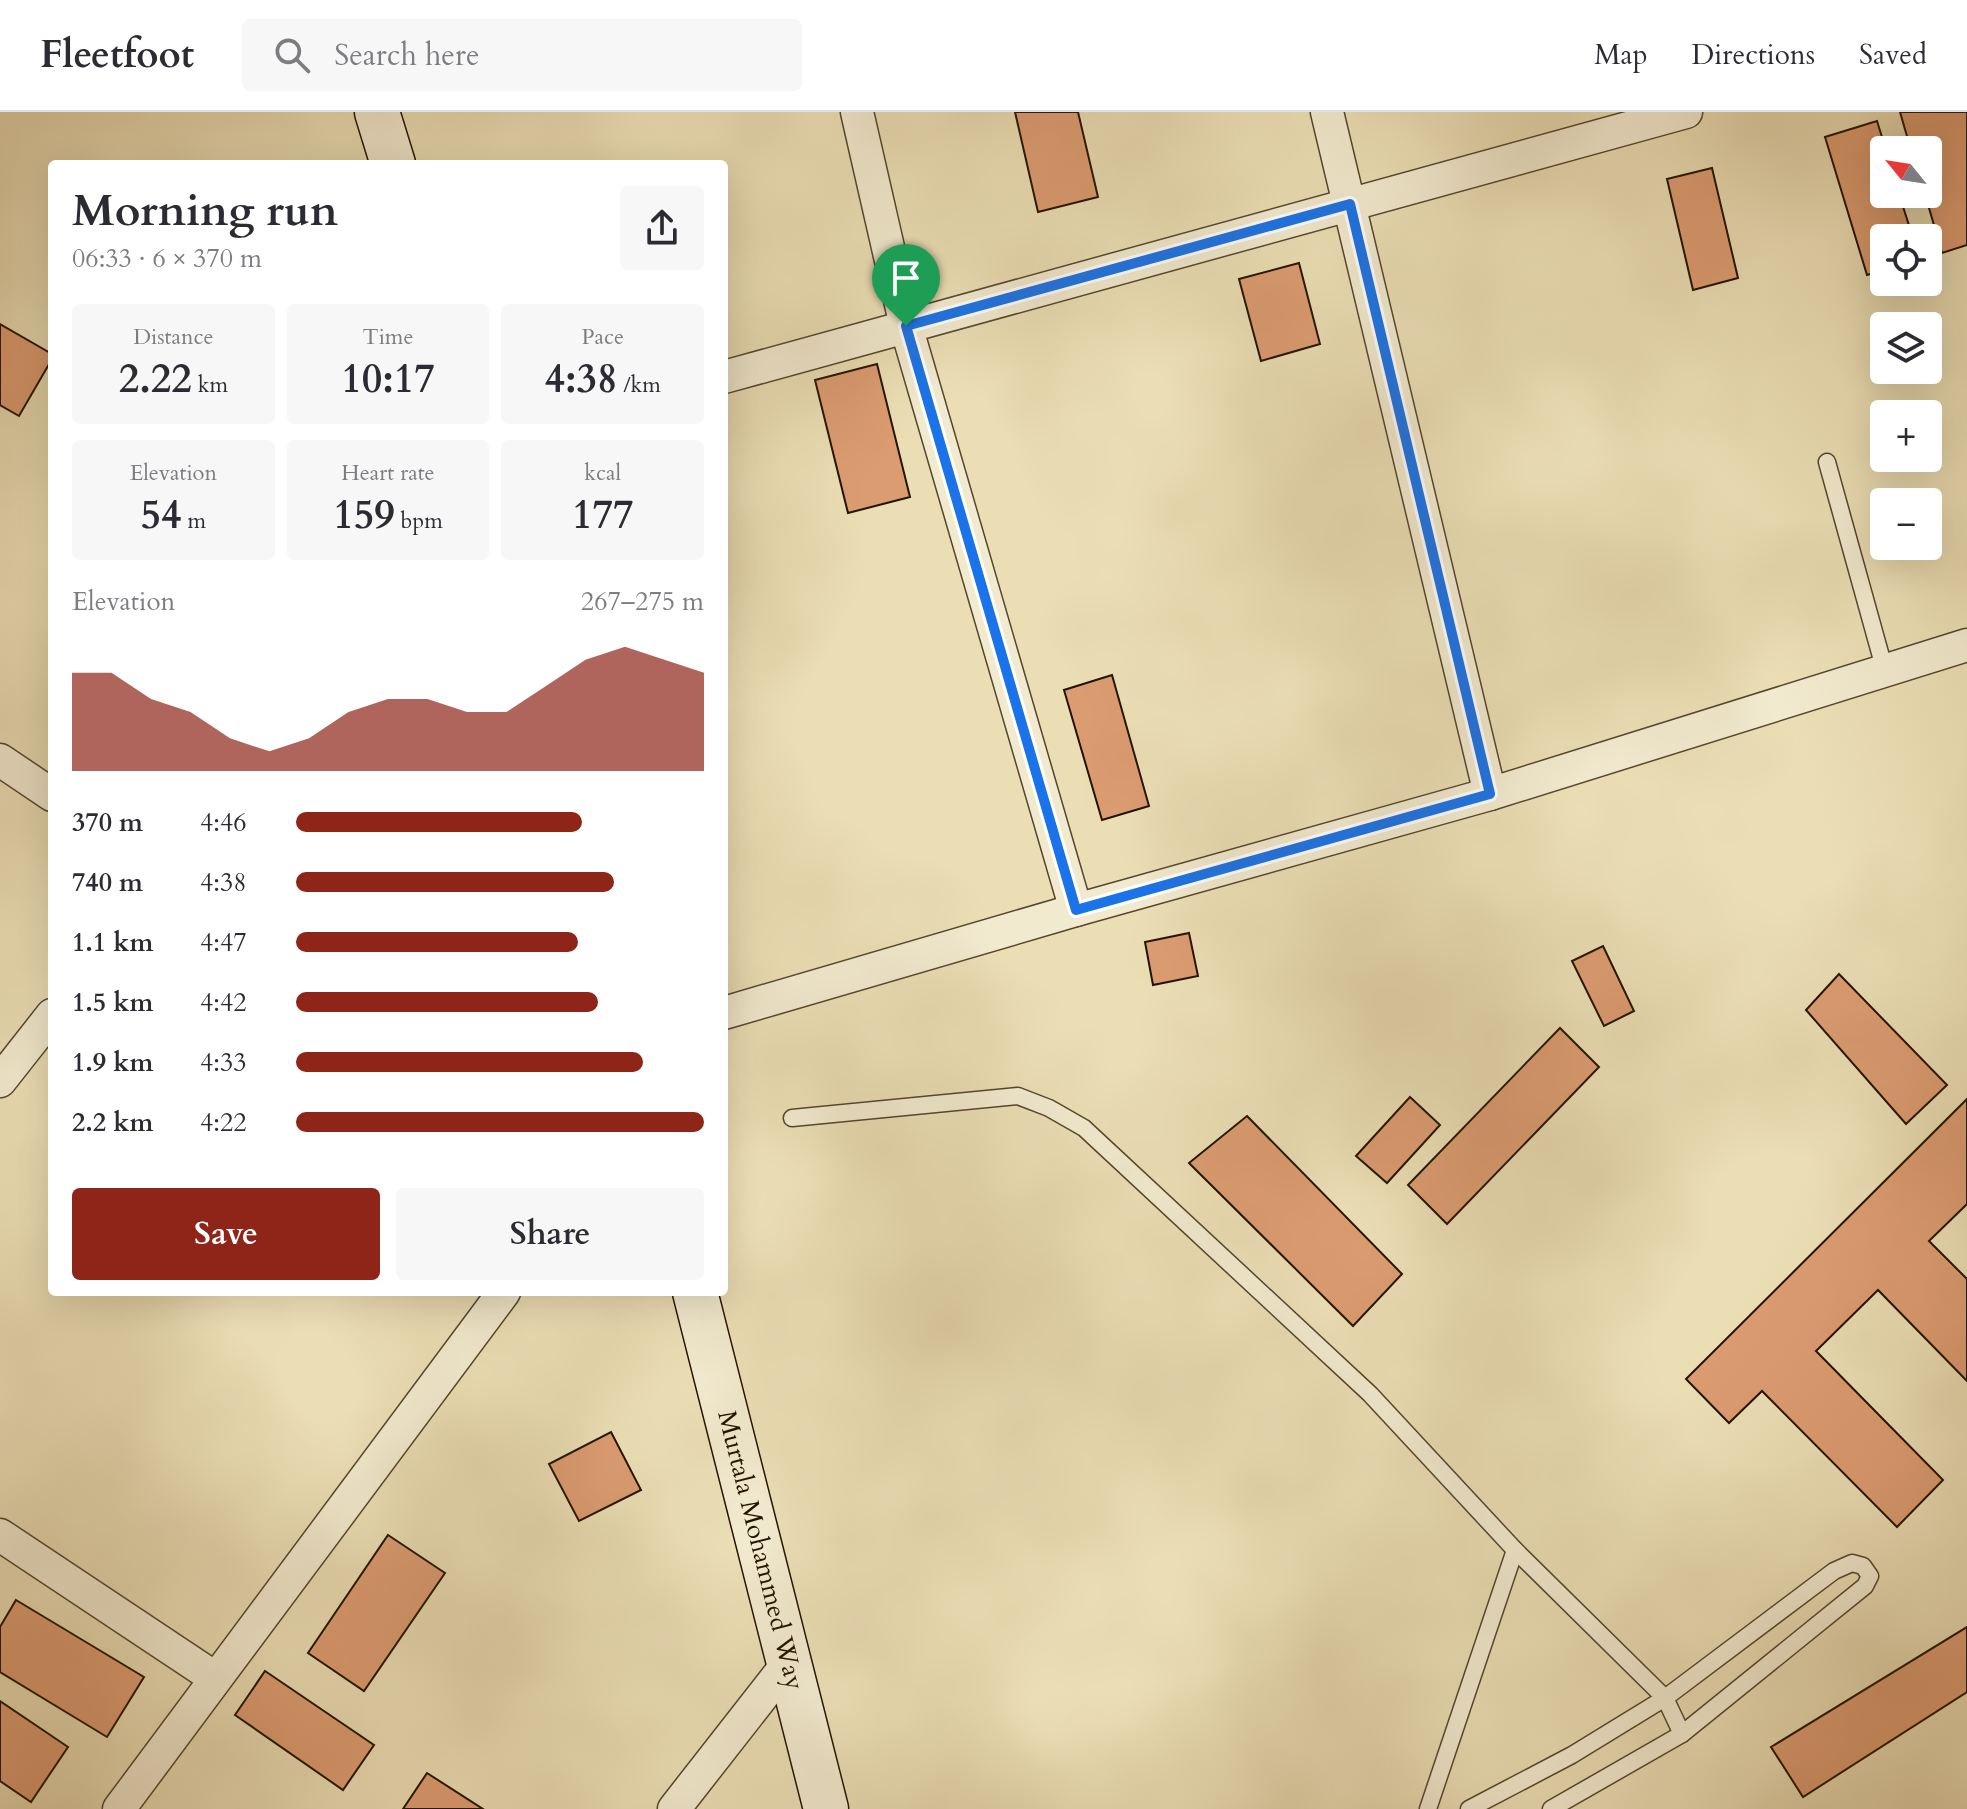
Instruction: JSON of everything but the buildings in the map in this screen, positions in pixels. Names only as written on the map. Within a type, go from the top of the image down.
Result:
[{"type":"street","points":[[377,112],[392,160]]},
{"type":"street","points":[[857,112],[906,326],[1076,910]]},
{"type":"street","points":[[1327,112],[1490,794]]},
{"type":"street","points":[[728,376],[1686,112]]},
{"type":"street","points":[[728,1012],[1490,794],[1967,645]]},
{"type":"street","points":[[0,760],[48,792]]},
{"type":"street","points":[[0,1081],[48,1020]]},
{"type":"street","points":[[119,1809],[501,1296]]},
{"type":"street","name":"Murtala Mohammed Way","points":[[696,1296],[826,1809]]},
{"type":"street","points":[[0,1535],[215,1678]]},
{"type":"street","points":[[674,1809],[789,1662]]},
{"type":"lane","points":[[1827,462],[1885,671]]},
{"type":"lane","points":[[792,1118],[1018,1096],[1049,1108],[1084,1128],[1370,1394],[1515,1550],[1665,1698],[1682,1734]]},
{"type":"lane","points":[[1428,1809],[1515,1550]]},
{"type":"lane","points":[[1469,1809],[1572,1755],[1665,1698],[1834,1571],[1852,1563],[1863,1566],[1870,1576],[1865,1586],[1682,1734],[1551,1809]]},
{"type":"route","points":[[1350,204],[1490,794],[1076,910],[906,326],[1350,204]]}]
